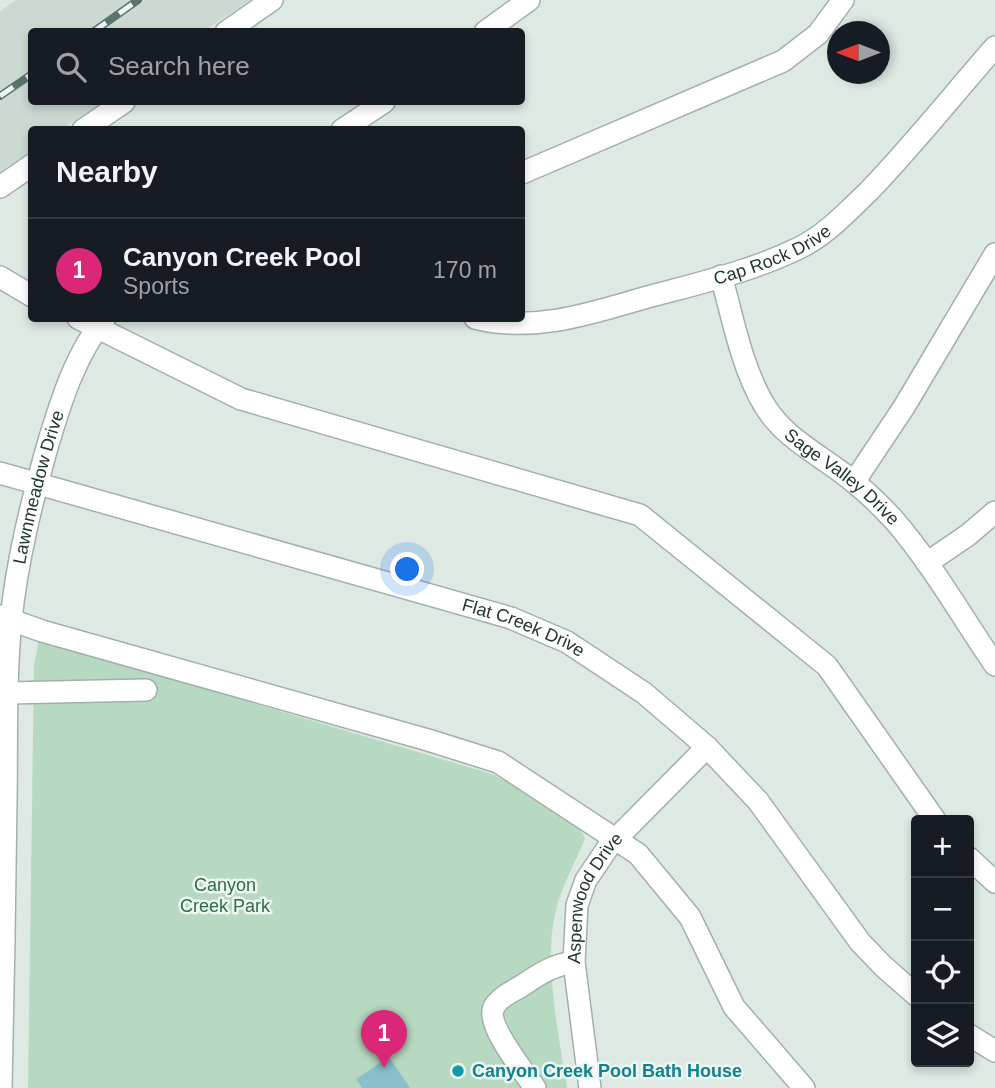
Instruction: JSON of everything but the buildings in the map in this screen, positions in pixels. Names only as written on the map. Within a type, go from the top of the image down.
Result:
[{"type":"street","points":[[232,28],[272,0]]},
{"type":"street","points":[[490,28],[529,0]]},
{"type":"street","points":[[525,172],[783,61],[818,34],[843,0]]},
{"type":"street","name":"Cap Rock Drive","points":[[511,322],[529,324],[576,318],[760,265],[800,248],[824,233],[891,168],[995,47]]},
{"type":"street","points":[[89,126],[120,105]]},
{"type":"street","points":[[348,126],[380,105]]},
{"type":"street","points":[[0,187],[28,167]]},
{"type":"street","points":[[854,482],[904,407],[995,254]]},
{"type":"street","name":"Sage Valley Drive","points":[[721,276],[751,378],[764,404],[784,430],[807,450],[854,482],[894,520],[927,563],[995,665]]},
{"type":"street","points":[[0,277],[28,294]]},
{"type":"street","points":[[93,322],[241,399],[640,515],[827,666],[931,815]]},
{"type":"street","name":"Lawnmeadow Drive","points":[[2,1088],[3,743],[8,693],[6,619],[37,483],[63,398],[93,322]]},
{"type":"street","name":"Flat Creek Drive","points":[[0,473],[511,618],[567,642],[644,693],[707,747],[758,801],[860,942],[911,991]]},
{"type":"street","points":[[927,563],[968,536],[995,512]]},
{"type":"street","points":[[6,619],[498,762],[638,854],[690,917],[734,1007],[804,1088]]},
{"type":"street","points":[[8,693],[146,690]]},
{"type":"street","name":"Aspenwood Drive","points":[[590,1088],[574,962],[577,905],[594,865],[707,747]]},
{"type":"street","points":[[974,863],[995,882]]},
{"type":"street","points":[[535,1088],[496,1028],[492,1017],[494,1007],[511,992],[555,965],[574,962]]},
{"type":"street","points":[[974,1038],[995,1051]]},
{"type":"shaded area","points":[[16,0],[250,0],[208,28],[28,28],[28,105],[98,105],[67,126],[28,126],[28,153],[0,172],[0,11]]},
{"type":"green space","name":"Canyon Creek Park","points":[[39,640],[492,774],[558,810],[570,820],[585,839],[556,910],[551,952],[554,999],[567,1088],[28,1088],[34,665]]},
{"type":"water","points":[[389,1057],[410,1088],[362,1088],[356,1079]]},
{"type":"railway","points":[[99,28],[138,0]]},
{"type":"railway","points":[[0,96],[28,77]]},
{"type":"place","name":"Canyon Creek Pool","points":[[384,1068]]},
{"type":"place","name":"Canyon Creek Pool Bath House","points":[[458,1071]]}]
